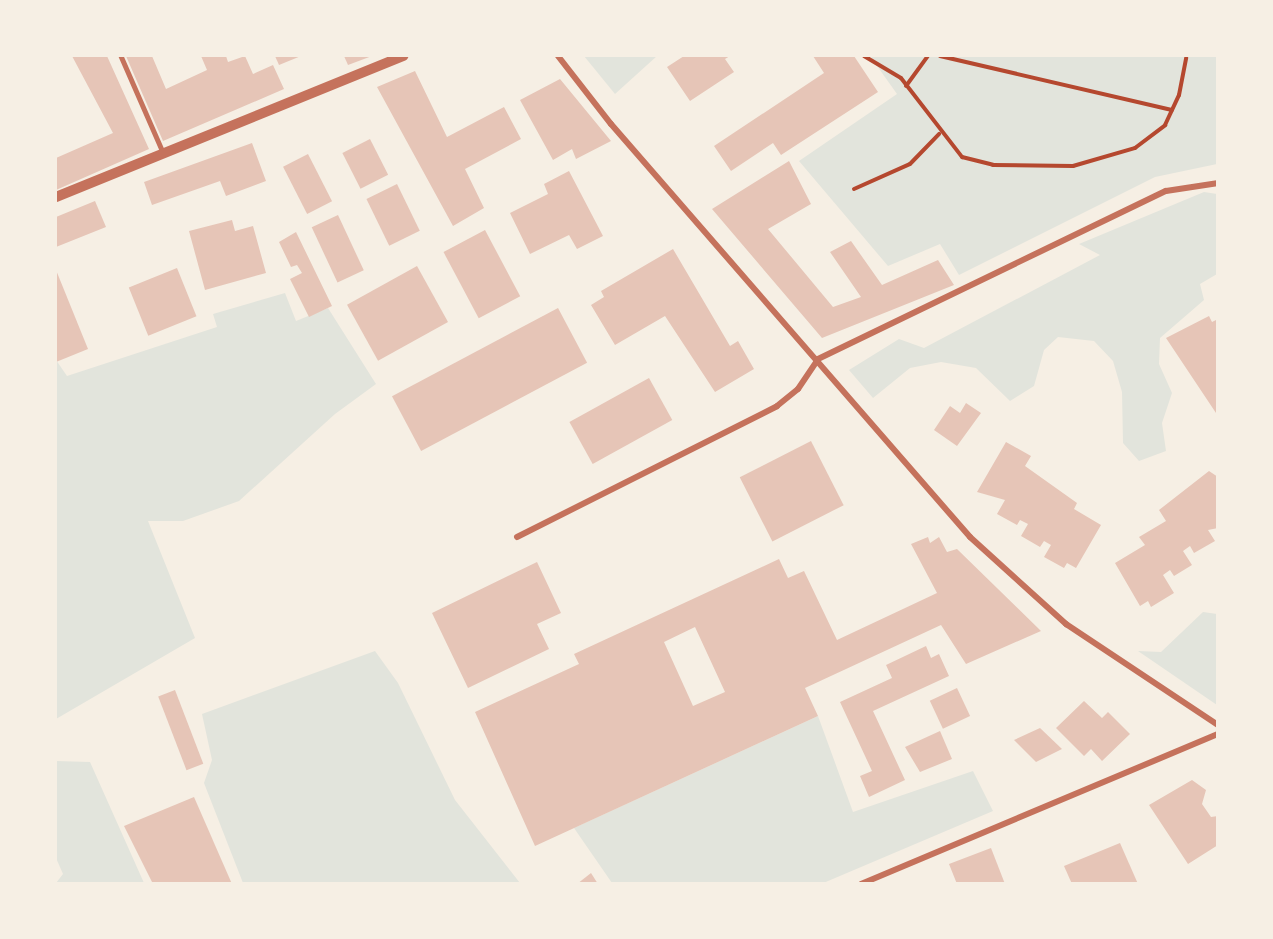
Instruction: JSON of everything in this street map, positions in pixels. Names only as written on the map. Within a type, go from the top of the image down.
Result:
[{"type":"street","points":[[56,197],[404,56]]},
{"type":"street","points":[[558,56],[611,124],[818,359],[920,481],[1025,590],[1066,624],[1218,725]]},
{"type":"street","points":[[517,537],[777,406],[798,389],[818,359],[1166,191],[1218,183]]},
{"type":"street","points":[[861,884],[1218,734]]},
{"type":"lane","points":[[121,56],[164,153]]},
{"type":"path","points":[[864,56],[906,86],[939,134],[962,157],[993,165],[1073,166],[1135,148],[1165,125],[1172,110],[1186,58]]},
{"type":"path","points":[[906,86],[928,56]]},
{"type":"path","points":[[940,56],[1172,110]]},
{"type":"path","points":[[854,189],[910,164],[939,134]]},
{"type":"shaded area","points":[[584,56],[657,56],[615,94]]},
{"type":"shaded area","points":[[870,56],[1217,56],[1217,164],[1155,177],[959,275],[940,244],[888,266],[799,161],[897,94]]},
{"type":"shaded area","points":[[1204,192],[1217,194],[1217,274],[1200,284],[1204,300],[1160,338],[1159,364],[1172,393],[1162,423],[1166,451],[1139,461],[1123,443],[1122,392],[1113,361],[1094,341],[1058,337],[1044,350],[1034,386],[1010,401],[976,368],[941,362],[910,368],[873,398],[849,370],[899,339],[924,348],[1100,255],[1079,244]]},
{"type":"shaded area","points":[[285,293],[296,321],[328,308],[376,384],[335,414],[239,501],[183,521],[148,521],[195,638],[56,719],[56,360],[67,376],[217,327],[213,314]]},
{"type":"shaded area","points":[[1203,612],[1217,614],[1217,705],[1138,651],[1161,652]]},
{"type":"shaded area","points":[[375,651],[398,683],[455,800],[520,883],[243,883],[204,783],[212,760],[202,714]]},
{"type":"shaded area","points":[[818,716],[853,812],[973,771],[993,811],[821,884],[612,883],[574,828]]},
{"type":"shaded area","points":[[56,761],[90,762],[144,883],[56,883],[63,874],[56,858]]},
{"type":"building","points":[[72,56],[107,56],[149,149],[56,190],[56,158],[113,133]]},
{"type":"building","points":[[126,56],[152,56],[166,89],[207,70],[201,56],[226,56],[228,62],[245,56],[253,74],[273,65],[284,89],[163,141]]},
{"type":"building","points":[[275,56],[301,56],[279,65]]},
{"type":"building","points":[[344,56],[372,56],[348,65]]},
{"type":"building","points":[[684,56],[730,56],[725,59],[734,72],[690,101],[667,67]]},
{"type":"building","points":[[813,56],[854,56],[878,92],[781,155],[773,143],[731,171],[714,146],[824,73]]},
{"type":"building","points":[[415,71],[447,137],[504,107],[521,139],[465,169],[484,208],[453,226],[377,87]]},
{"type":"building","points":[[560,79],[611,141],[576,159],[572,149],[553,160],[520,100]]},
{"type":"building","points":[[370,139],[388,175],[361,189],[342,153]]},
{"type":"building","points":[[252,143],[266,181],[226,196],[220,181],[152,205],[144,182]]},
{"type":"building","points":[[308,154],[332,201],[307,214],[283,167]]},
{"type":"building","points":[[789,161],[811,204],[768,229],[833,307],[861,297],[830,252],[851,241],[882,285],[938,260],[954,285],[822,338],[712,209]]},
{"type":"building","points":[[569,171],[603,236],[577,249],[569,235],[530,254],[510,213],[548,194],[544,184]]},
{"type":"building","points":[[397,184],[420,231],[389,246],[366,199]]},
{"type":"building","points":[[95,201],[106,227],[56,247],[56,217]]},
{"type":"building","points":[[338,215],[364,270],[337,283],[312,227]]},
{"type":"building","points":[[232,220],[235,231],[253,226],[266,273],[205,290],[189,231]]},
{"type":"building","points":[[485,230],[520,296],[479,318],[444,252]]},
{"type":"building","points":[[296,232],[332,306],[309,317],[290,279],[302,273],[297,265],[291,267],[279,242]]},
{"type":"building","points":[[673,249],[730,346],[738,341],[754,369],[715,392],[665,316],[615,345],[591,305],[604,297],[601,291]]},
{"type":"building","points":[[417,266],[448,322],[378,361],[347,305]]},
{"type":"building","points":[[177,268],[196,316],[148,336],[129,287]]},
{"type":"building","points":[[56,270],[88,349],[56,362]]},
{"type":"building","points":[[558,308],[587,363],[421,451],[392,396]]},
{"type":"building","points":[[1209,316],[1212,322],[1218,319],[1218,416],[1166,338]]},
{"type":"building","points":[[649,378],[672,420],[593,464],[569,422]]},
{"type":"building","points":[[966,403],[981,413],[957,446],[934,430],[950,406],[960,413]]},
{"type":"building","points":[[811,441],[844,505],[772,541],[740,477]]},
{"type":"building","points":[[1006,442],[1031,456],[1025,466],[1077,503],[1074,509],[1101,525],[1076,568],[1067,563],[1064,568],[1044,557],[1051,545],[1044,541],[1040,547],[1021,536],[1028,524],[1020,520],[1017,525],[997,514],[1005,500],[977,492]]},
{"type":"building","points":[[1209,471],[1218,477],[1218,528],[1208,530],[1215,541],[1194,553],[1190,546],[1183,551],[1192,565],[1174,576],[1170,570],[1163,575],[1174,593],[1151,607],[1148,601],[1140,606],[1115,563],[1145,545],[1139,537],[1166,521],[1159,510]]},
{"type":"building","points":[[928,537],[930,543],[939,537],[947,552],[957,549],[1041,631],[966,664],[941,625],[805,688],[818,716],[535,846],[475,712],[579,664],[574,654],[779,559],[788,578],[804,571],[837,640],[937,593],[911,544]],"holes":[[[695,627],[725,692],[693,706],[664,642]]]},
{"type":"building","points":[[537,562],[561,613],[537,624],[549,649],[468,688],[432,613]]},
{"type":"building","points":[[926,646],[931,658],[939,654],[949,676],[873,711],[905,780],[869,797],[860,776],[872,771],[840,702],[892,678],[886,665]]},
{"type":"building","points":[[957,688],[970,716],[943,729],[930,701]]},
{"type":"building","points":[[175,690],[203,764],[187,770],[158,696]]},
{"type":"building","points":[[1084,701],[1102,718],[1108,712],[1130,734],[1102,761],[1091,749],[1084,756],[1056,728]]},
{"type":"building","points":[[1040,728],[1062,749],[1036,762],[1014,740]]},
{"type":"building","points":[[940,731],[952,759],[920,772],[905,747]]},
{"type":"building","points":[[1192,780],[1206,790],[1202,804],[1211,817],[1218,816],[1218,845],[1188,864],[1149,805]]},
{"type":"building","points":[[194,797],[232,884],[153,884],[124,826]]},
{"type":"building","points":[[1120,843],[1138,884],[1072,884],[1064,866]]},
{"type":"building","points":[[991,848],[1005,884],[957,884],[949,864]]},
{"type":"building","points":[[591,873],[598,884],[577,884]]}]
